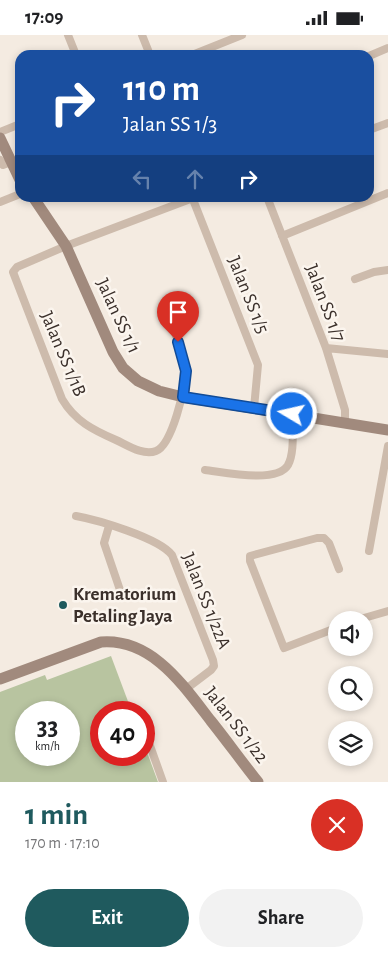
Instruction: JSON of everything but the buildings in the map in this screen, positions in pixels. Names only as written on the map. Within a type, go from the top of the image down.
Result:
[{"type":"street","points":[[68,35],[74,50]]},
{"type":"street","points":[[142,35],[148,50]]},
{"type":"street","points":[[201,50],[221,39],[242,35]]},
{"type":"street","points":[[374,54],[388,49]]},
{"type":"street","points":[[374,128],[388,123]]},
{"type":"street","points":[[0,132],[15,126]]},
{"type":"street","points":[[0,138],[5,161],[15,174]]},
{"type":"street","points":[[374,199],[388,193]]},
{"type":"street","points":[[0,202],[15,196]]},
{"type":"street","name":"Jalan SS 1/1","points":[[36,202],[66,245],[113,351],[123,368],[138,381],[159,391],[183,397],[388,429]]},
{"type":"street","points":[[66,245],[182,202]]},
{"type":"street","name":"Jalan SS 1/5","points":[[194,202],[213,258],[258,365],[254,408]]},
{"type":"street","name":"Jalan SS 1/7","points":[[269,202],[326,348],[345,410],[344,423]]},
{"type":"street","points":[[282,236],[366,202]]},
{"type":"street","name":"Jalan SS 1/1B","points":[[66,245],[17,267],[13,272],[62,399],[68,410],[86,426],[97,432],[132,448],[150,452],[157,451],[167,440],[183,397]]},
{"type":"street","points":[[355,279],[374,271],[388,270]]},
{"type":"street","points":[[166,312],[184,359],[186,371],[183,397]]},
{"type":"street","points":[[326,348],[388,354]]},
{"type":"street","points":[[205,470],[260,475],[280,472],[288,467],[292,414]]},
{"type":"street","points":[[370,551],[388,446]]},
{"type":"street","name":"Jalan SS 1/22A","points":[[76,516],[94,519],[160,544],[172,555],[214,660],[214,666],[211,670],[186,689]]},
{"type":"street","points":[[109,525],[104,543],[120,590]]},
{"type":"street","points":[[328,631],[284,648],[250,561],[250,556],[317,538],[324,538],[329,543],[339,569]]},
{"type":"street","points":[[373,615],[388,611]]},
{"type":"street","name":"Jalan SS 1/22","points":[[0,679],[93,644],[114,641],[138,648],[150,655],[186,689],[254,780]]},
{"type":"street","points":[[155,760],[163,782]]},
{"type":"green space","points":[[111,656],[128,701],[90,701],[90,766],[152,766],[158,782],[0,782],[0,692],[45,675],[47,680]]},
{"type":"place","name":"Krematorium Petaling Jaya","points":[[63,605]]},
{"type":"route","points":[[178,342],[186,371],[183,397],[292,414]]}]
